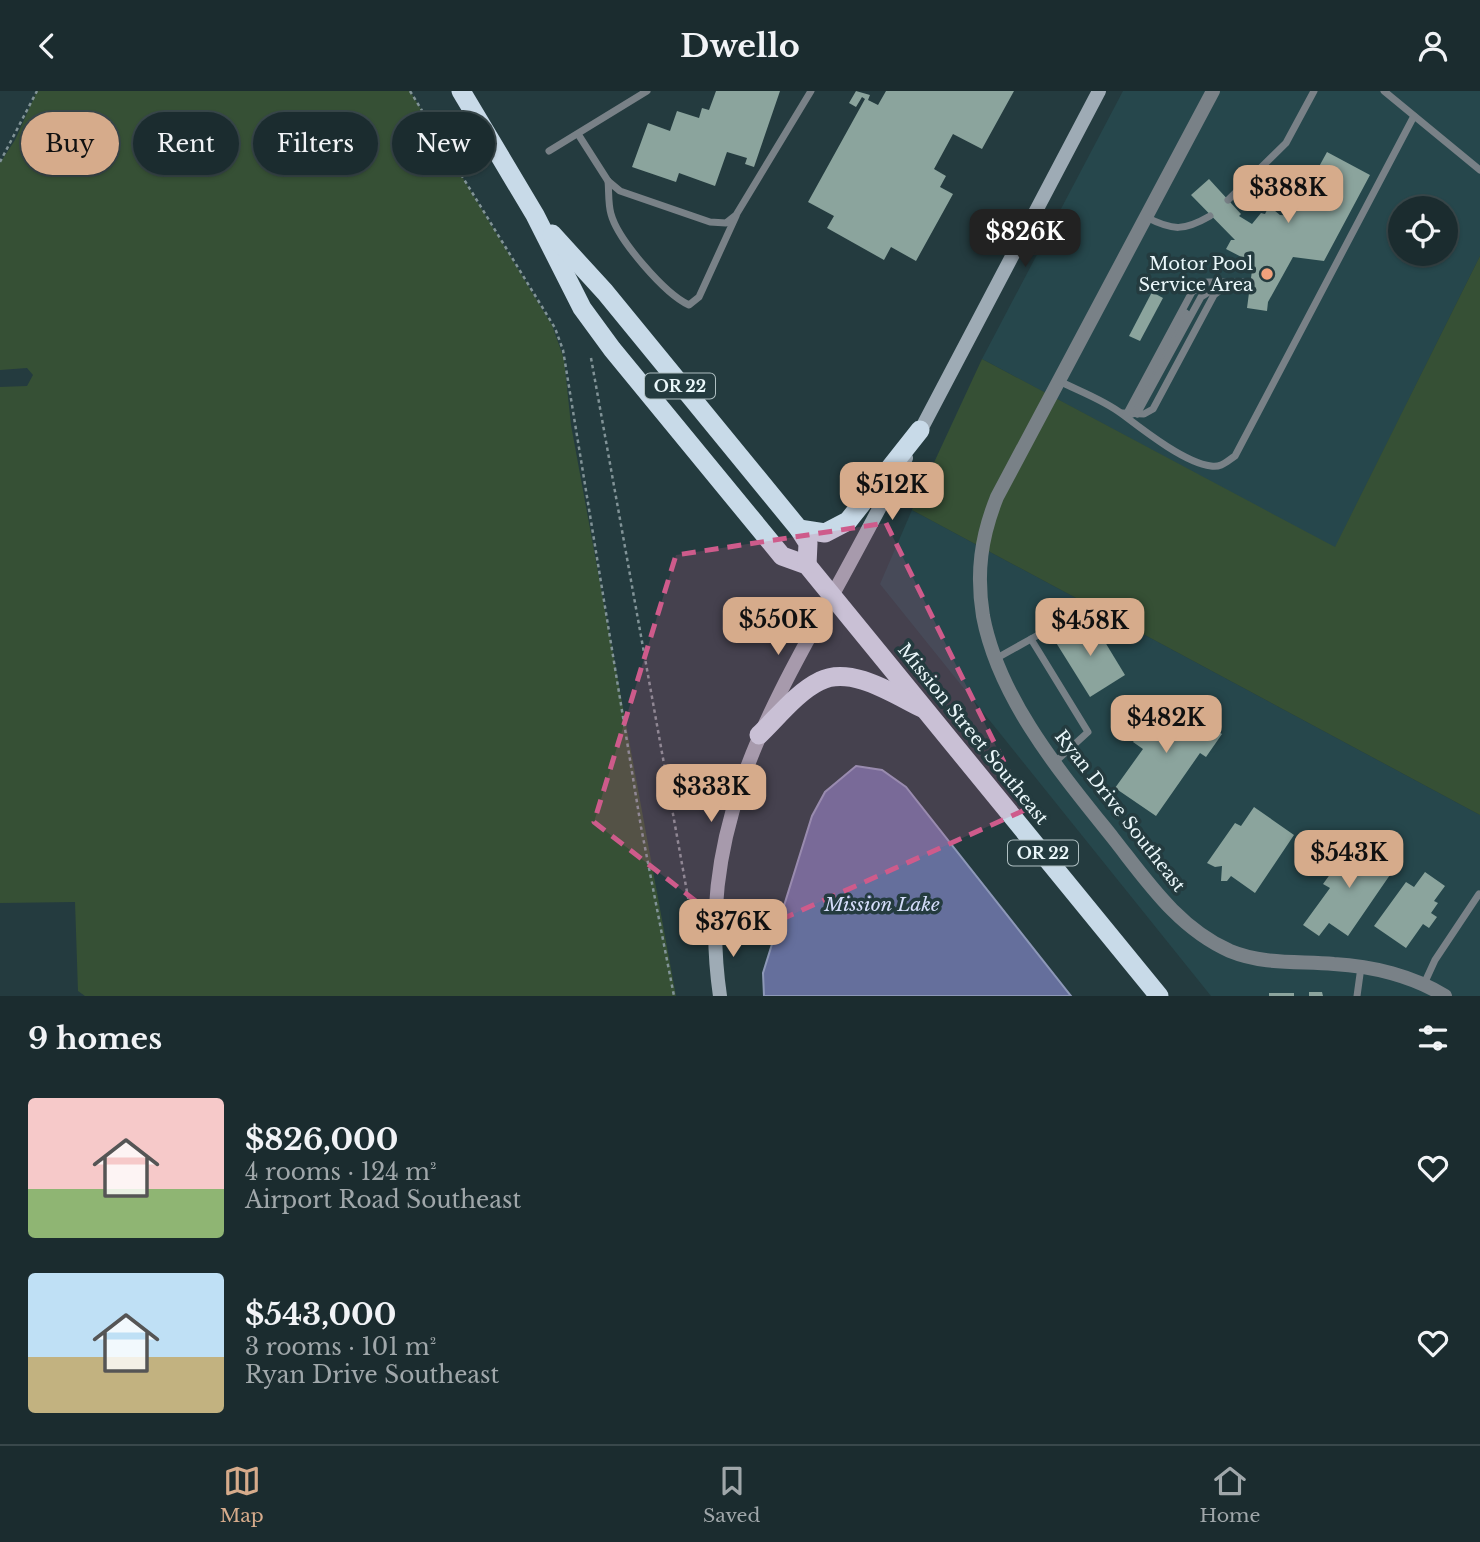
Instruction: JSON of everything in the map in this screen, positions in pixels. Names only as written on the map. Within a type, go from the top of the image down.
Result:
[{"type":"highway","name":"Mission Street Southeast","points":[[464,93],[535,215],[582,308],[612,349],[782,556],[807,565],[1159,996]]},
{"type":"highway","name":"Mission Street Southeast","points":[[535,215],[605,292],[799,529],[808,543],[807,565]]},
{"type":"highway","points":[[799,529],[825,533],[848,521],[920,431]]},
{"type":"highway","name":"OR 22","points":[[759,735],[820,680],[837,677],[864,681],[926,710]]},
{"type":"main road","points":[[720,996],[715,924],[727,830],[759,735],[1099,91]]},
{"type":"street","name":"Ryan Drive Southeast","points":[[1213,91],[997,497],[982,542],[979,577],[984,616],[997,658],[1016,700],[1055,762],[1162,899],[1191,928],[1231,951],[1258,959],[1361,967],[1424,984],[1445,996]]},
{"type":"lane","points":[[549,151],[647,91]]},
{"type":"lane","points":[[608,181],[611,215],[641,264],[680,301],[689,305],[699,297],[736,215],[811,91]]},
{"type":"lane","points":[[1228,200],[1286,143],[1314,91]]},
{"type":"lane","points":[[1384,91],[1480,170]]},
{"type":"lane","points":[[1059,381],[1132,414],[1139,430],[1204,464],[1222,465],[1235,456],[1414,116]]},
{"type":"lane","points":[[578,134],[608,181],[621,191],[710,222],[726,223],[736,215]]},
{"type":"lane","points":[[1146,217],[1164,226],[1189,228],[1210,216]]},
{"type":"lane","points":[[1132,414],[1205,299],[1231,282]]},
{"type":"lane","points":[[1132,414],[1196,294],[1212,284],[1251,282]]},
{"type":"lane","points":[[997,658],[1070,618]]},
{"type":"lane","points":[[1031,639],[1088,733],[1055,762]]},
{"type":"lane","points":[[1424,984],[1435,960],[1479,894]]},
{"type":"lane","points":[[1357,996],[1361,967]]},
{"type":"path","points":[[0,162],[37,91]]},
{"type":"path","points":[[410,91],[555,328],[563,351],[641,827],[674,996]]},
{"type":"path","points":[[591,358],[689,902],[715,924]]},
{"type":"highlighted area","points":[[886,523],[1027,809],[742,937],[594,822],[676,555]]},
{"type":"shaded area","points":[[1123,91],[1480,91],[1480,256],[1335,548],[982,359]]},
{"type":"shaded area","points":[[912,510],[1480,815],[1480,996],[1211,996],[880,584]]},
{"type":"green space","points":[[37,91],[410,91],[423,112],[392,112],[392,175],[461,175],[552,325],[564,359],[571,425],[676,996],[85,996],[78,991],[75,902],[0,903],[0,387],[27,386],[33,375],[27,368],[0,370],[0,163],[21,127],[21,175],[119,175],[119,112],[28,112]]},
{"type":"green space","points":[[1480,256],[1480,815],[912,510],[982,359],[1335,547]]},
{"type":"water","name":"Mission Lake","points":[[856,766],[882,770],[906,787],[1071,996],[764,996],[763,973],[812,816],[825,792]]},
{"type":"building","points":[[716,91],[780,91],[754,167],[745,164],[747,158],[727,152],[715,186],[679,173],[676,182],[632,167],[648,123],[670,131],[677,111],[699,118],[702,108],[709,110]]},
{"type":"building","points":[[856,91],[870,95],[868,100],[878,105],[886,91],[1014,91],[982,149],[953,134],[934,169],[946,176],[940,187],[953,194],[916,261],[891,247],[884,260],[827,228],[834,216],[808,202],[865,99],[862,97],[856,107],[849,103]]},
{"type":"building","points":[[1327,152],[1370,175],[1324,261],[1293,257],[1268,302],[1267,311],[1247,308],[1253,263],[1226,249],[1231,240],[1235,240],[1191,195],[1209,179],[1241,214],[1239,216],[1252,224],[1261,213],[1265,214],[1269,206],[1280,215],[1292,216]]},
{"type":"building","points":[[1152,292],[1163,298],[1140,341],[1129,336]]},
{"type":"building","points":[[1091,619],[1125,675],[1090,697],[1055,641]]},
{"type":"building","points":[[1166,695],[1222,734],[1206,757],[1200,753],[1156,816],[1115,788],[1143,749],[1133,742],[1144,727],[1154,734],[1160,725],[1150,719]]},
{"type":"building","points":[[1254,807],[1294,835],[1255,893],[1231,876],[1227,881],[1221,881],[1222,866],[1215,867],[1207,863],[1235,823],[1241,826]]},
{"type":"building","points":[[1345,842],[1369,858],[1373,852],[1394,869],[1348,936],[1329,923],[1319,936],[1303,925],[1330,888],[1323,884],[1331,873],[1326,870]]},
{"type":"building","points":[[1425,872],[1445,886],[1434,901],[1438,903],[1431,913],[1437,917],[1429,928],[1423,924],[1406,948],[1374,926],[1406,882],[1414,887]]},
{"type":"building","points":[[1309,992],[1322,992],[1323,996],[1309,996]]},
{"type":"building","points":[[1269,993],[1294,993],[1294,996],[1269,996]]},
{"type":"place","name":"Motor Pool Service Area","points":[[1267,274]]}]
